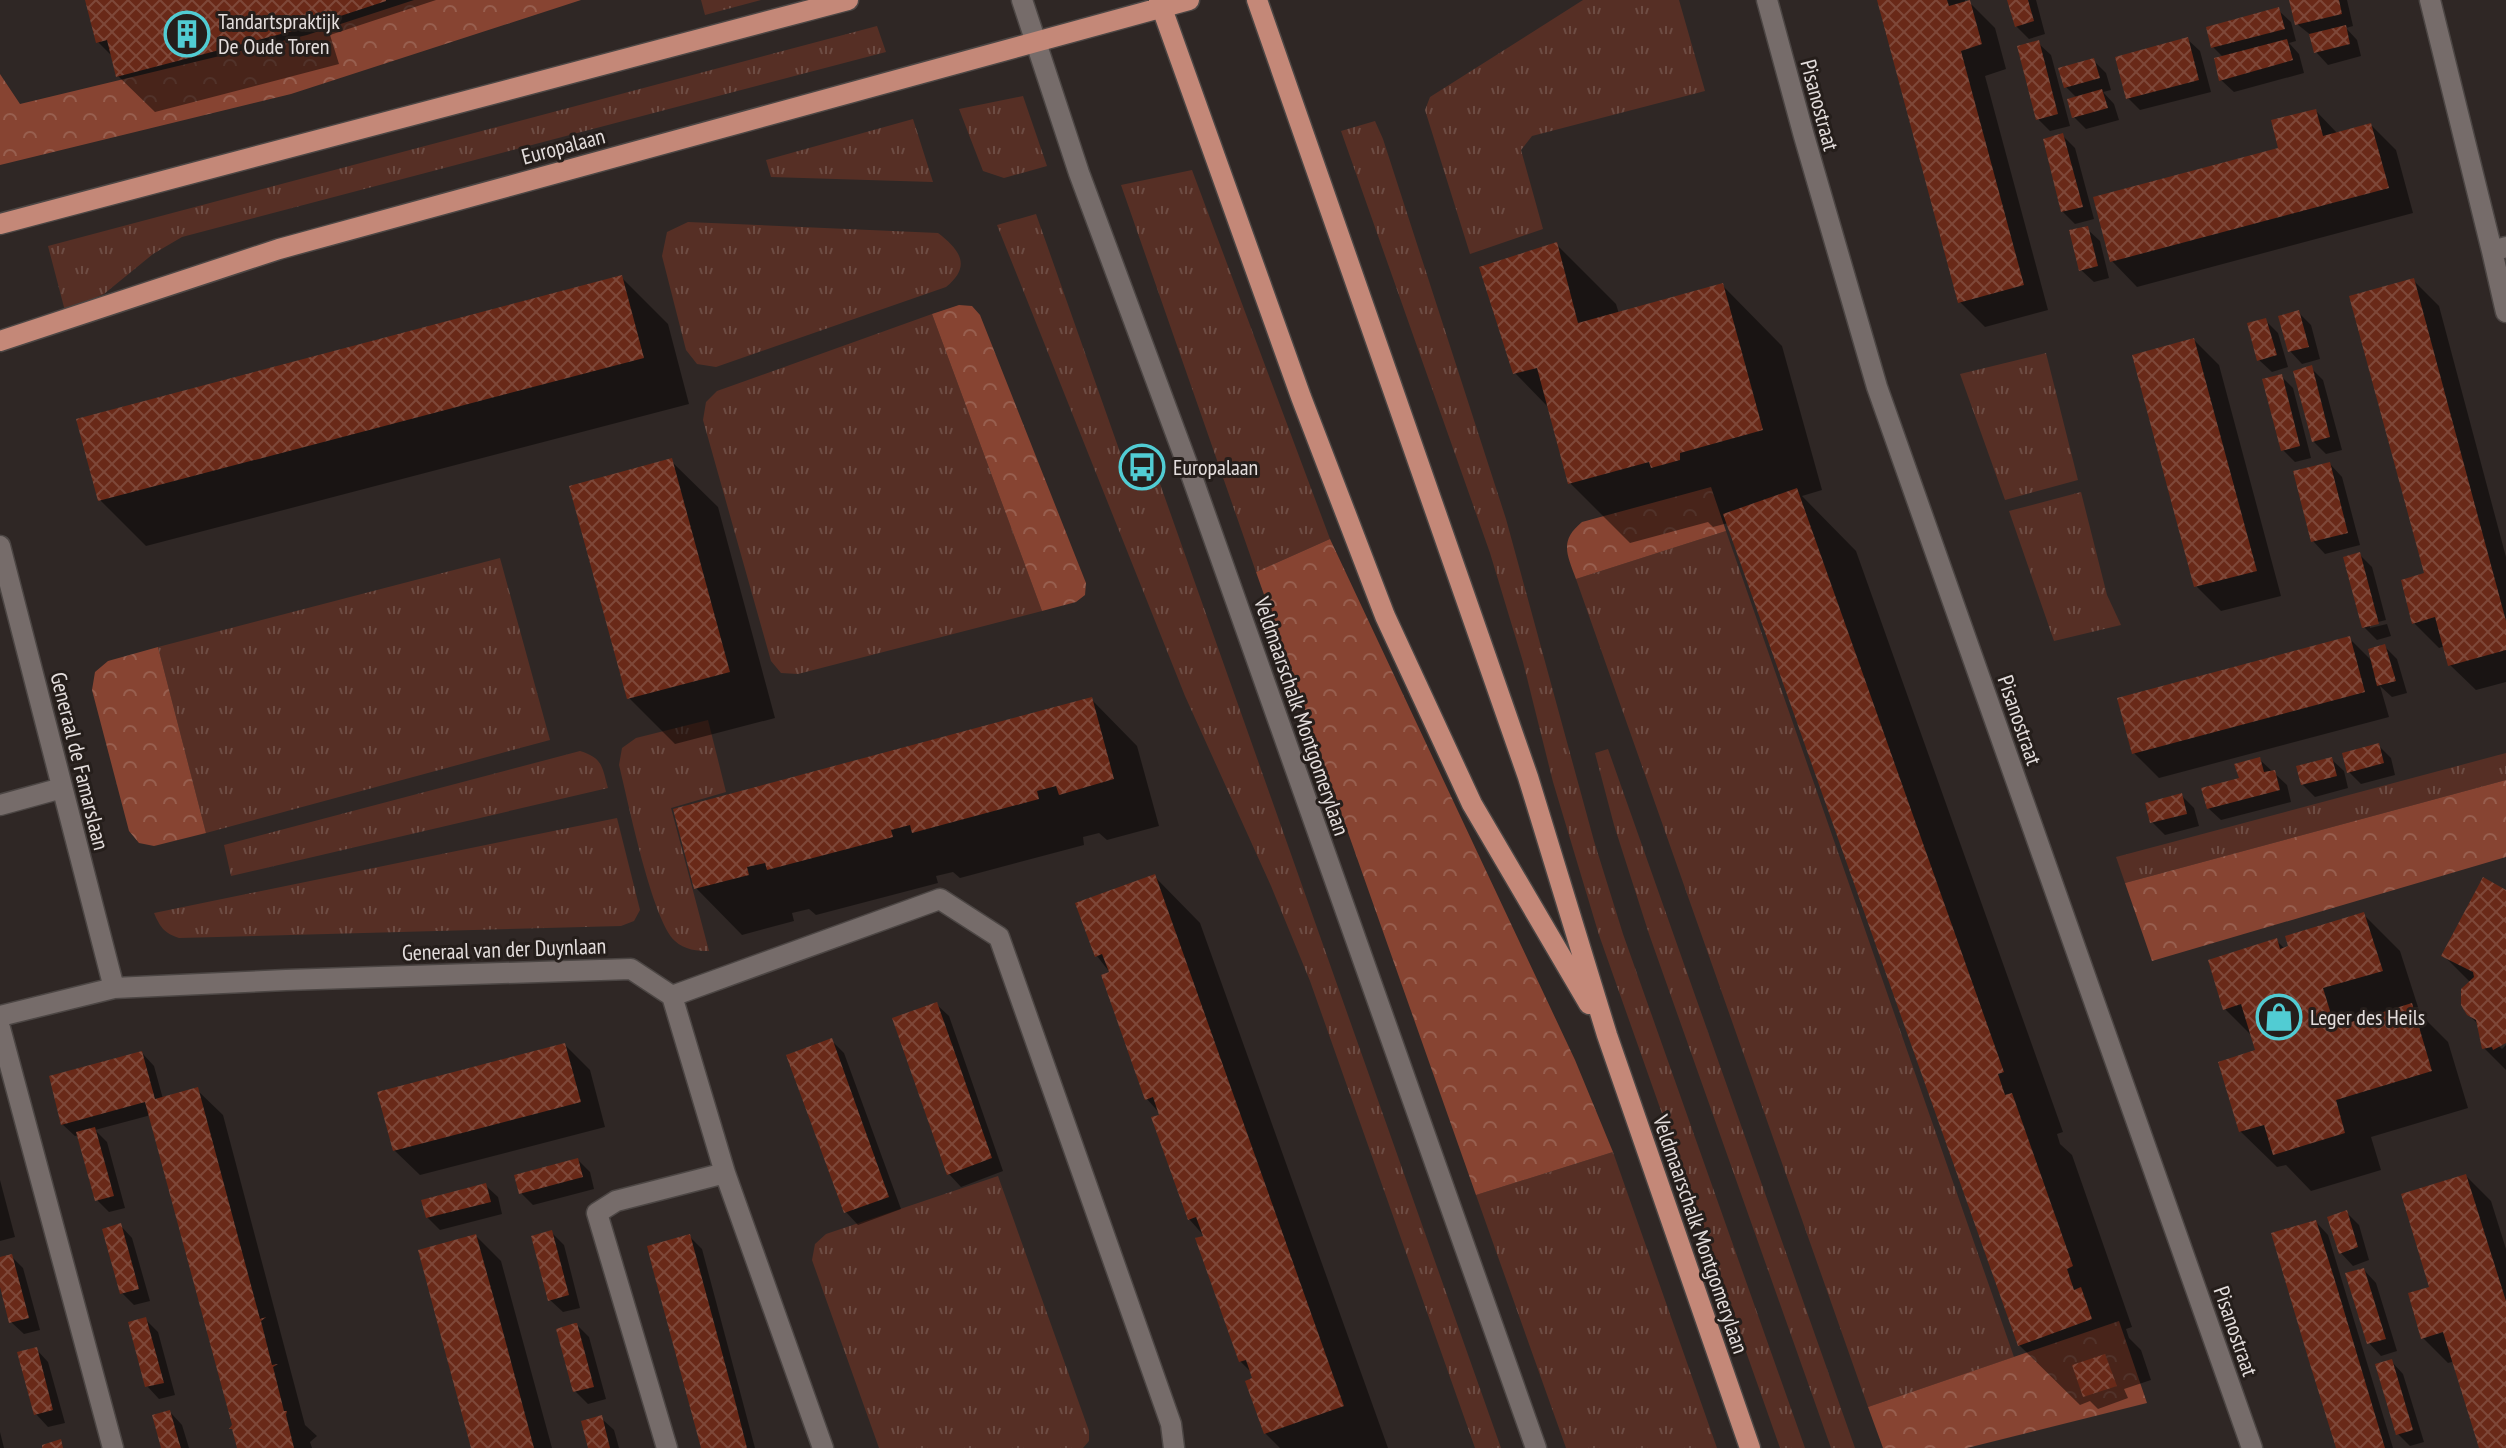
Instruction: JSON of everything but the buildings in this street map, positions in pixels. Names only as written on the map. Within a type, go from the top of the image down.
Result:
[{"type":"main road","points":[[0,224],[848,0]]},
{"type":"main road","name":"Europalaan","points":[[0,341],[279,249],[1036,42],[1160,4],[1189,0]]},
{"type":"main road","name":"Veldmaarschalk Montgomerylaan","points":[[1257,0],[1528,777],[1607,1035],[1750,1448]]},
{"type":"main road","name":"Veldmaarschalk Montgomerylaan","points":[[1160,4],[1301,397],[1385,616],[1472,804],[1607,1035]]},
{"type":"street","name":"Veldmaarschalk Montgomerylaan","points":[[1022,0],[1079,173],[1197,492],[1536,1448]]},
{"type":"street","name":"Pisanostraat","points":[[1767,0],[1877,387],[2252,1448]]},
{"type":"street","points":[[2430,0],[2499,249],[2506,312]]},
{"type":"street","name":"Generaal de Famarslaan","points":[[0,546],[114,988]]},
{"type":"street","points":[[0,805],[62,788]]},
{"type":"street","points":[[823,1448],[725,1173],[672,996],[940,899],[999,937],[1171,1424],[1174,1448]]},
{"type":"street","name":"Generaal van der Duynlaan","points":[[0,1016],[114,988],[631,969],[672,996]]},
{"type":"street","points":[[0,1028],[113,1448]]},
{"type":"street","points":[[667,1448],[597,1213],[616,1201],[725,1173]]},
{"type":"green space","points":[[414,0],[581,0],[291,94],[0,165],[0,74],[20,104],[307,35]]},
{"type":"green space","points":[[701,0],[761,0],[705,15]]},
{"type":"green space","points":[[1583,0],[1679,0],[1705,91],[1532,136],[1521,150],[1543,229],[1470,254],[1425,110],[1430,97]]},
{"type":"green space","points":[[877,26],[886,52],[182,237],[153,254],[104,294],[65,311],[48,246]]},
{"type":"green space","points":[[1023,96],[1047,166],[1004,178],[983,171],[959,109]]},
{"type":"green space","points":[[913,119],[933,182],[771,177],[766,160]]},
{"type":"green space","points":[[1375,121],[1506,519],[1594,841],[1623,934],[1805,1448],[1780,1448],[1599,935],[1490,553],[1341,131]]},
{"type":"green space","points":[[1192,170],[1330,539],[1256,572],[1121,185]]},
{"type":"green space","points":[[1036,214],[1133,489],[1159,481],[1501,1448],[1475,1448],[1310,981],[1271,886],[1185,696],[997,225]]},
{"type":"green space","points":[[688,222],[938,233],[957,252],[961,265],[946,287],[716,367],[697,364],[686,350],[662,256],[667,232]]},
{"type":"green space","points":[[959,305],[972,306],[980,315],[1086,583],[1085,595],[1076,602],[1042,611],[932,314]]},
{"type":"green space","points":[[932,314],[1042,611],[798,674],[781,673],[771,661],[703,420],[706,402],[717,391]]},
{"type":"green space","points":[[2046,353],[2078,480],[2005,500],[1960,374]]},
{"type":"green space","points":[[1711,487],[1726,531],[1576,579],[1567,548],[1570,535],[1582,522]]},
{"type":"green space","points":[[2081,492],[2107,595],[2121,625],[2054,641],[2009,511]]},
{"type":"green space","points":[[1726,531],[2014,1357],[1868,1407],[1576,579]]},
{"type":"green space","points":[[1330,539],[1575,1060],[1613,1152],[1476,1195],[1256,572]]},
{"type":"green space","points":[[500,558],[550,740],[206,833],[158,647]]},
{"type":"green space","points":[[158,647],[206,833],[154,846],[139,843],[129,831],[92,690],[95,672],[108,661]]},
{"type":"green space","points":[[708,720],[726,792],[671,808],[709,951],[683,946],[666,929],[642,859],[619,765],[622,748],[636,738]]},
{"type":"green space","points":[[1608,749],[1855,1448],[1831,1448],[1649,934],[1595,753]]},
{"type":"green space","points":[[580,751],[597,760],[608,788],[231,876],[224,845]]},
{"type":"green space","points":[[2506,753],[2506,780],[2125,883],[2116,857]]},
{"type":"green space","points":[[2506,780],[2506,857],[2152,961],[2125,883]]},
{"type":"green space","points":[[617,818],[640,910],[634,921],[621,926],[179,938],[163,929],[154,913]]},
{"type":"green space","points":[[1613,1152],[1717,1448],[1566,1448],[1476,1195]]},
{"type":"green space","points":[[998,1176],[1089,1431],[1089,1441],[1083,1448],[879,1448],[812,1260],[815,1244],[826,1234]]},
{"type":"green space","points":[[2119,1321],[2147,1403],[1967,1448],[1883,1448],[1868,1407]]},
{"type":"place","name":"Tandartspraktijk De Oude Toren","points":[[187,34]]},
{"type":"place","name":"Europalaan","points":[[1142,467]]},
{"type":"place","name":"Leger des Heils","points":[[2279,1017]]}]
